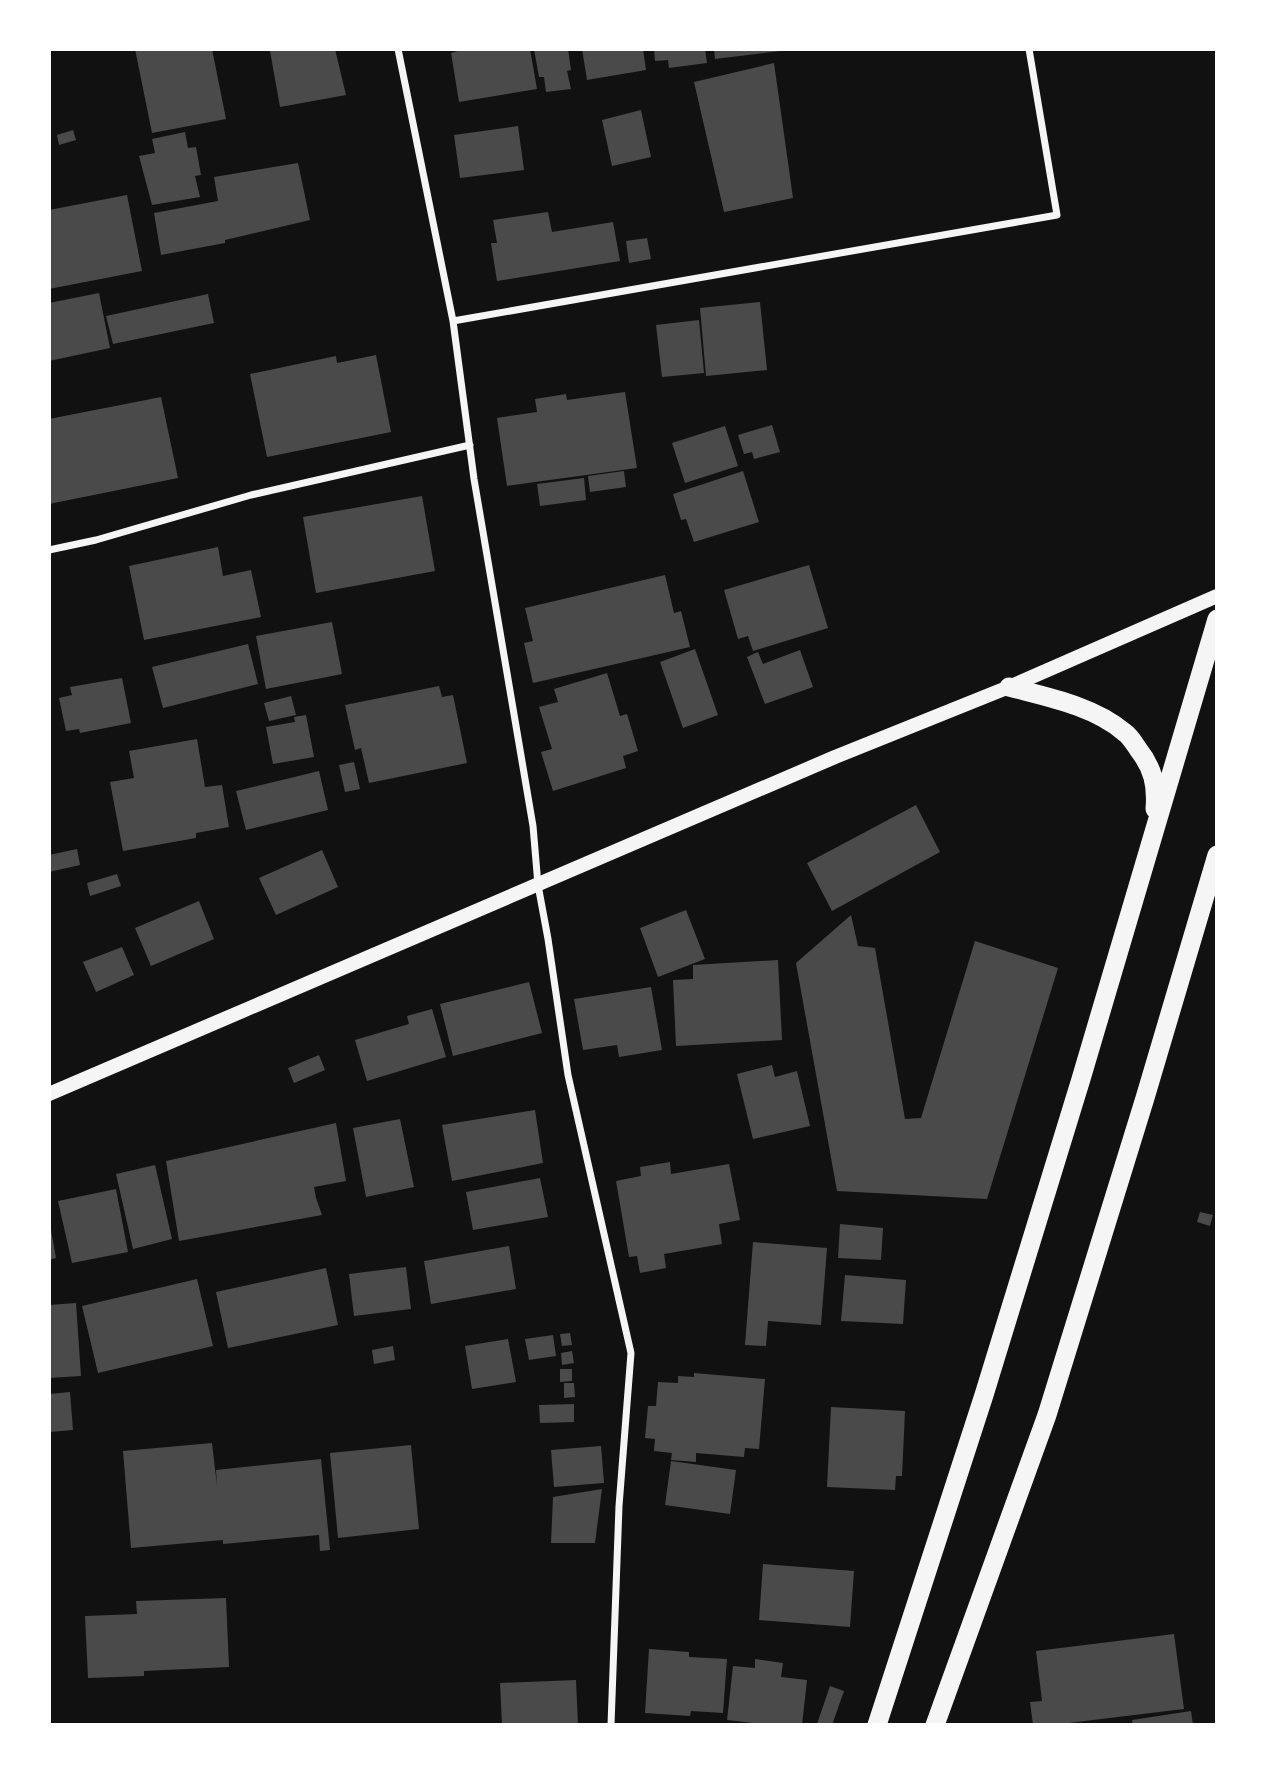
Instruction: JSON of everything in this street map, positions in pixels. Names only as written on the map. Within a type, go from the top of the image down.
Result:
[{"type":"highway","points":[[877,1725],[984,1395],[1153,841],[1217,619]]},
{"type":"highway","points":[[1009,687],[1100,715],[1126,733],[1148,762],[1157,790],[1153,841]]},
{"type":"highway","points":[[935,1725],[1047,1415],[1217,855]]},
{"type":"main road","points":[[49,1094],[835,757],[1009,687],[1217,596]]},
{"type":"street","points":[[398,49],[453,321],[474,479],[533,826],[538,885],[568,1075],[631,1353],[619,1506],[611,1725]]},
{"type":"street","points":[[453,321],[1057,215],[1029,49]]},
{"type":"street","points":[[49,550],[96,540],[251,495],[470,444]]},
{"type":"building","points":[[135,49],[212,49],[226,119],[152,133]]},
{"type":"building","points":[[335,49],[346,95],[280,107],[270,51]]},
{"type":"building","points":[[464,49],[530,49],[537,89],[459,102],[451,53]]},
{"type":"building","points":[[534,49],[568,49],[571,70],[567,71],[571,89],[546,92],[544,77],[539,77]]},
{"type":"building","points":[[582,49],[643,49],[646,70],[587,80]]},
{"type":"building","points":[[654,49],[705,49],[707,63],[669,68],[668,60],[655,61]]},
{"type":"building","points":[[714,49],[781,49],[781,51],[715,59]]},
{"type":"building","points":[[774,63],[793,198],[724,212],[694,82]]},
{"type":"building","points":[[641,110],[651,157],[612,166],[602,120]]},
{"type":"building","points":[[518,126],[524,170],[460,178],[454,135]]},
{"type":"building","points":[[73,130],[76,140],[59,145],[57,135]]},
{"type":"building","points":[[185,132],[188,148],[196,147],[201,175],[195,176],[200,197],[152,205],[139,156],[155,153],[152,139]]},
{"type":"building","points":[[298,163],[310,220],[225,240],[225,243],[161,255],[154,213],[218,201],[214,177]]},
{"type":"building","points":[[127,195],[142,271],[49,289],[49,210]]},
{"type":"building","points":[[548,212],[552,232],[613,222],[620,261],[497,281],[491,243],[497,243],[493,220]]},
{"type":"building","points":[[647,238],[651,259],[629,263],[626,241]]},
{"type":"building","points":[[99,293],[110,348],[49,361],[49,303]]},
{"type":"building","points":[[208,294],[214,323],[113,344],[106,316]]},
{"type":"building","points":[[760,302],[767,370],[706,376],[700,308]]},
{"type":"building","points":[[699,320],[704,373],[662,377],[656,325]]},
{"type":"building","points":[[376,355],[391,432],[267,457],[250,374],[336,356],[337,363]]},
{"type":"building","points":[[625,392],[637,468],[507,486],[497,418],[537,412],[535,399],[566,394],[567,400]]},
{"type":"building","points":[[161,397],[178,478],[49,504],[49,419]]},
{"type":"building","points":[[772,425],[780,452],[754,459],[752,452],[744,454],[738,435]]},
{"type":"building","points":[[725,426],[738,466],[685,483],[672,443]]},
{"type":"building","points":[[624,471],[626,487],[590,492],[588,476]]},
{"type":"building","points":[[743,471],[759,522],[694,542],[686,519],[681,520],[673,494]]},
{"type":"building","points":[[584,478],[586,500],[540,506],[537,484]]},
{"type":"building","points":[[422,496],[435,571],[316,593],[303,517]]},
{"type":"building","points":[[218,547],[223,576],[251,570],[261,617],[144,640],[129,566]]},
{"type":"building","points":[[809,565],[828,628],[753,651],[748,636],[738,639],[724,590]]},
{"type":"building","points":[[665,575],[674,613],[681,611],[690,647],[533,683],[524,643],[533,641],[525,608]]},
{"type":"building","points":[[332,622],[342,674],[266,689],[256,636]]},
{"type":"building","points":[[248,644],[258,684],[163,708],[152,667]]},
{"type":"building","points":[[695,649],[718,715],[683,728],[660,662]]},
{"type":"building","points":[[800,650],[813,687],[765,704],[747,657],[758,652],[763,664]]},
{"type":"building","points":[[607,673],[620,716],[627,714],[638,751],[623,756],[626,768],[553,791],[541,752],[552,749],[539,707],[558,702],[554,689]]},
{"type":"building","points":[[122,678],[131,723],[80,733],[79,729],[66,731],[59,698],[72,695],[70,687]]},
{"type":"building","points":[[439,686],[442,697],[453,695],[467,763],[369,783],[361,748],[355,750],[345,705]]},
{"type":"building","points":[[291,696],[296,715],[269,721],[264,703]]},
{"type":"building","points":[[306,715],[314,757],[273,764],[266,727],[295,722],[294,717]]},
{"type":"building","points":[[197,739],[205,787],[222,785],[229,827],[196,833],[196,838],[123,851],[110,782],[134,778],[129,751]]},
{"type":"building","points":[[354,762],[360,789],[345,792],[339,765]]},
{"type":"building","points":[[319,771],[328,810],[246,830],[236,791]]},
{"type":"building","points":[[916,805],[940,852],[832,911],[807,863]]},
{"type":"building","points":[[77,849],[80,865],[49,872],[49,855]]},
{"type":"building","points":[[322,850],[338,887],[276,915],[259,878]]},
{"type":"building","points":[[117,874],[121,886],[90,896],[87,883]]},
{"type":"building","points":[[199,901],[214,939],[151,966],[135,928]]},
{"type":"building","points":[[686,910],[705,959],[658,977],[640,928]]},
{"type":"building","points":[[851,915],[858,946],[875,948],[905,1119],[921,1118],[975,941],[1058,968],[987,1199],[837,1191],[796,963]]},
{"type":"building","points":[[122,947],[134,975],[96,992],[83,962]]},
{"type":"building","points":[[778,960],[782,1040],[676,1046],[673,980],[693,979],[693,965]]},
{"type":"building","points":[[529,982],[542,1033],[453,1056],[440,1004]]},
{"type":"building","points":[[651,987],[662,1050],[619,1057],[617,1045],[583,1050],[574,999]]},
{"type":"building","points":[[432,1009],[446,1057],[367,1081],[355,1040],[409,1024],[407,1016]]},
{"type":"building","points":[[319,1055],[325,1070],[294,1083],[288,1068]]},
{"type":"building","points":[[772,1065],[775,1077],[797,1071],[810,1126],[753,1139],[737,1074]]},
{"type":"building","points":[[535,1110],[543,1163],[452,1181],[442,1125]]},
{"type":"building","points":[[400,1119],[414,1187],[366,1197],[353,1128]]},
{"type":"building","points":[[336,1123],[346,1181],[314,1187],[322,1215],[179,1241],[166,1161]]},
{"type":"building","points":[[670,1162],[671,1174],[729,1164],[740,1220],[719,1224],[722,1244],[664,1254],[666,1268],[640,1273],[637,1256],[629,1257],[616,1181],[641,1176],[640,1167]]},
{"type":"building","points":[[155,1165],[172,1239],[133,1249],[116,1174]]},
{"type":"building","points":[[540,1178],[548,1217],[473,1230],[466,1192]]},
{"type":"building","points":[[116,1189],[128,1252],[72,1263],[58,1201]]},
{"type":"building","points":[[1200,1212],[1213,1215],[1210,1226],[1197,1222]]},
{"type":"building","points":[[49,1224],[56,1258],[49,1260]]},
{"type":"building","points":[[840,1224],[883,1228],[881,1260],[838,1258]]},
{"type":"building","points":[[753,1242],[827,1248],[821,1325],[768,1321],[766,1346],[745,1345]]},
{"type":"building","points":[[509,1246],[516,1289],[431,1304],[424,1261]]},
{"type":"building","points":[[406,1267],[411,1309],[354,1316],[349,1274]]},
{"type":"building","points":[[326,1268],[338,1325],[228,1348],[216,1292]]},
{"type":"building","points":[[845,1275],[906,1280],[903,1324],[841,1321]]},
{"type":"building","points":[[197,1279],[213,1346],[98,1373],[82,1306]]},
{"type":"building","points":[[76,1303],[81,1376],[49,1378],[49,1305]]},
{"type":"building","points":[[570,1333],[572,1345],[562,1346],[560,1334]]},
{"type":"building","points":[[553,1335],[556,1356],[529,1360],[525,1339]]},
{"type":"building","points":[[508,1339],[516,1382],[472,1389],[465,1346]]},
{"type":"building","points":[[393,1346],[395,1360],[374,1364],[372,1350]]},
{"type":"building","points":[[572,1351],[574,1363],[562,1365],[561,1353]]},
{"type":"building","points":[[560,1369],[572,1369],[572,1381],[560,1382]]},
{"type":"building","points":[[694,1373],[765,1379],[759,1449],[745,1448],[744,1457],[696,1453],[696,1462],[671,1460],[672,1453],[654,1451],[655,1439],[645,1438],[648,1406],[656,1406],[658,1382],[678,1383],[678,1376],[694,1377]]},
{"type":"building","points":[[564,1383],[574,1383],[575,1397],[564,1398]]},
{"type":"building","points":[[70,1392],[73,1430],[49,1432],[49,1394]]},
{"type":"building","points":[[574,1404],[574,1422],[540,1423],[539,1405]]},
{"type":"building","points":[[831,1407],[905,1411],[902,1476],[896,1476],[895,1490],[827,1487]]},
{"type":"building","points":[[212,1443],[217,1486],[216,1470],[321,1459],[330,1550],[320,1551],[319,1535],[223,1544],[223,1540],[131,1548],[123,1451]]},
{"type":"building","points":[[411,1445],[419,1529],[338,1538],[330,1453]]},
{"type":"building","points":[[601,1446],[604,1483],[554,1487],[551,1450]]},
{"type":"building","points":[[671,1461],[736,1470],[730,1514],[665,1505]]},
{"type":"building","points":[[602,1489],[595,1543],[551,1543],[553,1497]]},
{"type":"building","points":[[763,1564],[854,1571],[850,1627],[759,1620]]},
{"type":"building","points":[[226,1598],[229,1667],[144,1671],[144,1676],[88,1678],[85,1616],[137,1614],[136,1601]]},
{"type":"building","points":[[1174,1634],[1184,1709],[1033,1725],[1030,1702],[1042,1701],[1036,1651]]},
{"type":"building","points":[[649,1649],[689,1652],[689,1657],[727,1659],[723,1713],[691,1711],[690,1716],[645,1713]]},
{"type":"building","points":[[755,1659],[783,1663],[781,1677],[807,1680],[802,1725],[727,1720],[733,1666],[755,1668]]},
{"type":"building","points":[[576,1680],[578,1725],[502,1725],[500,1683]]},
{"type":"building","points":[[830,1686],[844,1691],[832,1725],[820,1725],[817,1724]]},
{"type":"building","points":[[1191,1711],[1193,1725],[1133,1725],[1132,1720]]}]
